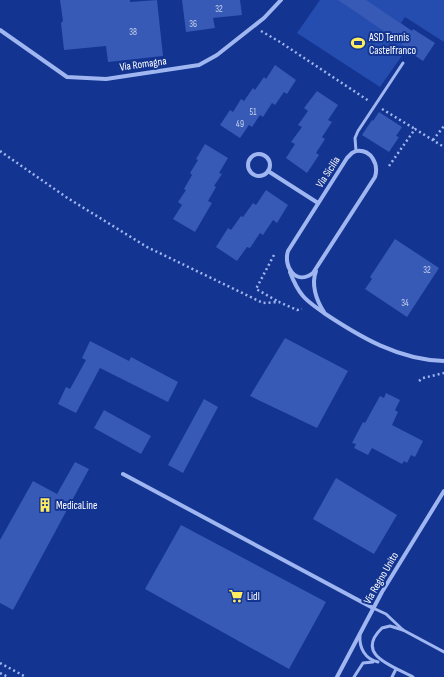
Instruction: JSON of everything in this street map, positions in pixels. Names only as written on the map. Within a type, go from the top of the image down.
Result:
[{"type":"street","name":"Via Romagna","points":[[0,30],[67,77],[106,79],[199,65],[217,55],[253,27],[281,0]]},
{"type":"street","name":"Via Sicilia","points":[[356,151],[347,158],[288,251],[286,260],[289,269],[302,295],[334,321],[359,336],[391,350],[418,357],[444,361]]},
{"type":"street","points":[[289,269],[296,276],[304,277],[311,275],[376,174],[374,159],[366,152],[356,151]]},
{"type":"street","points":[[258,154],[268,158],[270,164],[268,171],[262,175],[255,175],[248,166],[250,159],[258,154]]},
{"type":"street","points":[[268,171],[318,203]]},
{"type":"street","points":[[318,266],[314,286],[325,314]]},
{"type":"street","points":[[124,474],[373,608]]},
{"type":"street","name":"Via Regno Unito","points":[[337,677],[373,608],[444,491]]},
{"type":"lane","points":[[356,151],[356,135],[403,62]]},
{"type":"lane","points":[[373,608],[386,614],[403,630]]},
{"type":"lane","points":[[412,677],[385,663],[378,658],[374,652],[372,645],[374,640],[379,631],[384,627],[390,626],[403,630],[444,652]]},
{"type":"lane","points":[[361,631],[360,641],[364,653],[370,659],[378,662]]},
{"type":"lane","points":[[354,677],[363,663],[385,663]]},
{"type":"lane","points":[[392,677],[396,669]]},
{"type":"path","points":[[253,27],[280,42],[375,105],[444,147]]},
{"type":"path","points":[[433,140],[444,126]]},
{"type":"path","points":[[389,166],[415,129]]},
{"type":"path","points":[[0,151],[66,197],[147,247],[263,303],[279,302]]},
{"type":"path","points":[[274,255],[256,289],[297,310],[317,308]]},
{"type":"path","points":[[419,381],[423,378],[444,373]]},
{"type":"path","points":[[0,663],[26,677]]},
{"type":"path","points":[[0,673],[8,677]]},
{"type":"shaded area","name":"ASD Tennis Castelfranco","points":[[320,0],[444,0],[444,42],[405,17],[401,23],[412,31],[402,46],[406,50],[380,87],[297,33]]},
{"type":"building","points":[[60,0],[130,0],[130,2],[157,0],[163,56],[108,62],[106,46],[64,50],[61,23],[63,21]]},
{"type":"building","points":[[182,0],[240,0],[242,15],[213,18],[215,28],[186,32]]},
{"type":"building","points":[[338,0],[366,0],[412,31],[413,29],[435,43],[423,61],[402,47],[403,44]]},
{"type":"building","points":[[275,65],[296,80],[287,94],[284,92],[275,105],[272,103],[263,117],[260,115],[252,127],[249,125],[240,138],[220,125],[230,110],[233,112],[241,99],[244,101],[253,88],[255,90],[264,77],[266,79]]},
{"type":"building","points":[[317,91],[338,105],[328,120],[332,122],[322,137],[325,139],[316,153],[319,155],[307,173],[286,158],[295,144],[291,142],[302,127],[298,125],[308,111],[304,108]]},
{"type":"building","points":[[379,112],[402,127],[396,136],[399,137],[389,152],[362,135]]},
{"type":"building","points":[[205,144],[228,158],[219,173],[222,174],[214,186],[216,187],[208,201],[212,203],[195,232],[173,219],[182,205],[178,202],[186,190],[184,189],[192,175],[190,173]]},
{"type":"building","points":[[266,190],[288,205],[277,223],[273,220],[263,235],[260,233],[250,248],[247,247],[237,261],[216,247],[228,228],[231,230],[253,203],[256,205]]},
{"type":"building","points":[[395,239],[439,268],[407,317],[365,289],[372,279],[370,277]]},
{"type":"building","points":[[285,338],[348,371],[317,428],[250,396]]},
{"type":"building","points":[[90,341],[129,361],[131,357],[178,382],[168,402],[100,368],[76,413],[58,404],[66,387],[70,389],[86,360],[82,358]]},
{"type":"building","points":[[386,393],[400,400],[395,410],[398,412],[392,425],[423,441],[415,457],[411,455],[407,463],[404,461],[402,464],[372,448],[368,455],[354,448],[356,444],[352,443],[363,422],[365,423],[380,396],[384,398]]},
{"type":"building","points":[[204,399],[218,407],[183,473],[168,465]]},
{"type":"building","points":[[104,410],[151,436],[141,454],[94,428]]},
{"type":"building","name":"MedicaLine","points":[[75,462],[89,469],[13,610],[0,603],[0,540],[33,481],[57,494]]},
{"type":"building","points":[[336,478],[397,515],[374,554],[313,519]]},
{"type":"building","name":"Lidl","points":[[181,525],[326,602],[289,669],[145,589]]},
{"type":"place","name":"ASD Tennis Castelfranco","points":[[358,43]]},
{"type":"place","name":"MedicaLine","points":[[45,505]]},
{"type":"place","name":"Lidl","points":[[236,596]]}]
